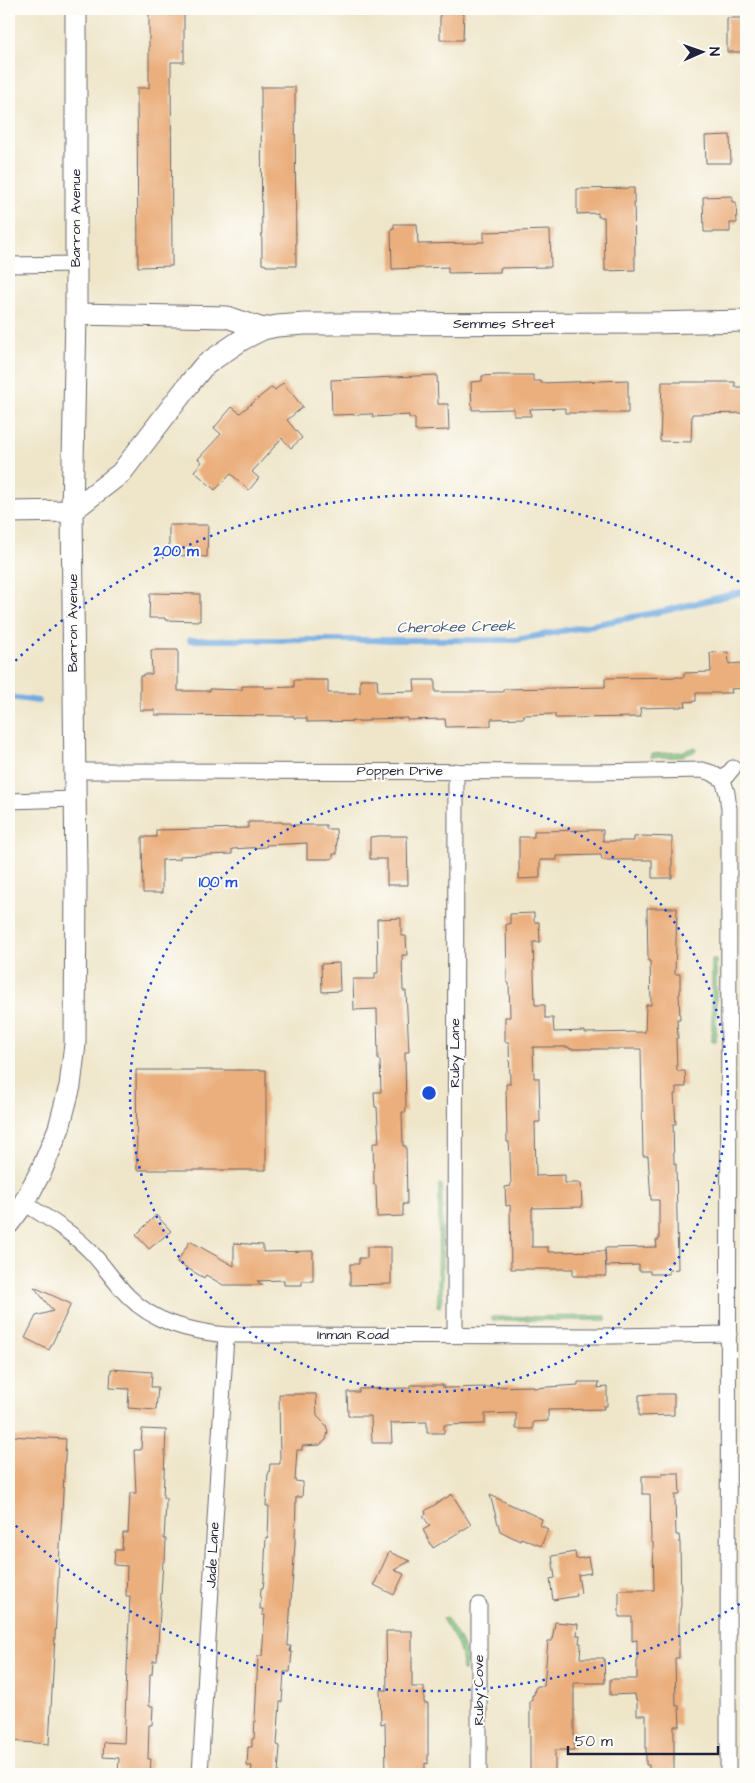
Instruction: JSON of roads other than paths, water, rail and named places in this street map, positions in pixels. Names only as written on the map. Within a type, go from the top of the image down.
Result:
[{"type":"main road","name":"Barron Avenue","points":[[9,1223],[24,1202],[42,1169],[60,1128],[70,1086],[76,1044],[72,510],[76,314],[76,9]]},
{"type":"main road","name":"Semmes Street","points":[[76,314],[227,317],[262,329]]},
{"type":"main road","name":"Semmes Street","points":[[72,510],[121,473],[204,367],[226,349],[262,329],[305,324],[650,324],[746,321]]},
{"type":"main road","points":[[9,512],[72,510]]},
{"type":"street","points":[[9,265],[76,264]]},
{"type":"street","points":[[728,1774],[729,809],[723,780],[733,768]]},
{"type":"street","name":"Poppen Drive","points":[[74,772],[595,772],[702,770],[712,773],[723,780]]},
{"type":"street","name":"Ruby Lane","points":[[455,1335],[456,771]]},
{"type":"street","points":[[9,800],[75,799]]},
{"type":"street","name":"Inman Road","points":[[24,1202],[71,1234],[89,1250],[129,1297],[146,1311],[173,1325],[195,1331],[226,1335],[611,1336],[729,1334]]},
{"type":"street","name":"Jade Lane","points":[[200,1774],[226,1335]]},
{"type":"street","name":"Ruby Cove","points":[[479,1605],[479,1774]]},
{"type":"waterway","name":"Cherokee Creek","points":[[190,640],[516,640],[664,611],[746,591]]},
{"type":"waterway","name":"Cherokee Creek","points":[[9,697],[38,701]]}]
